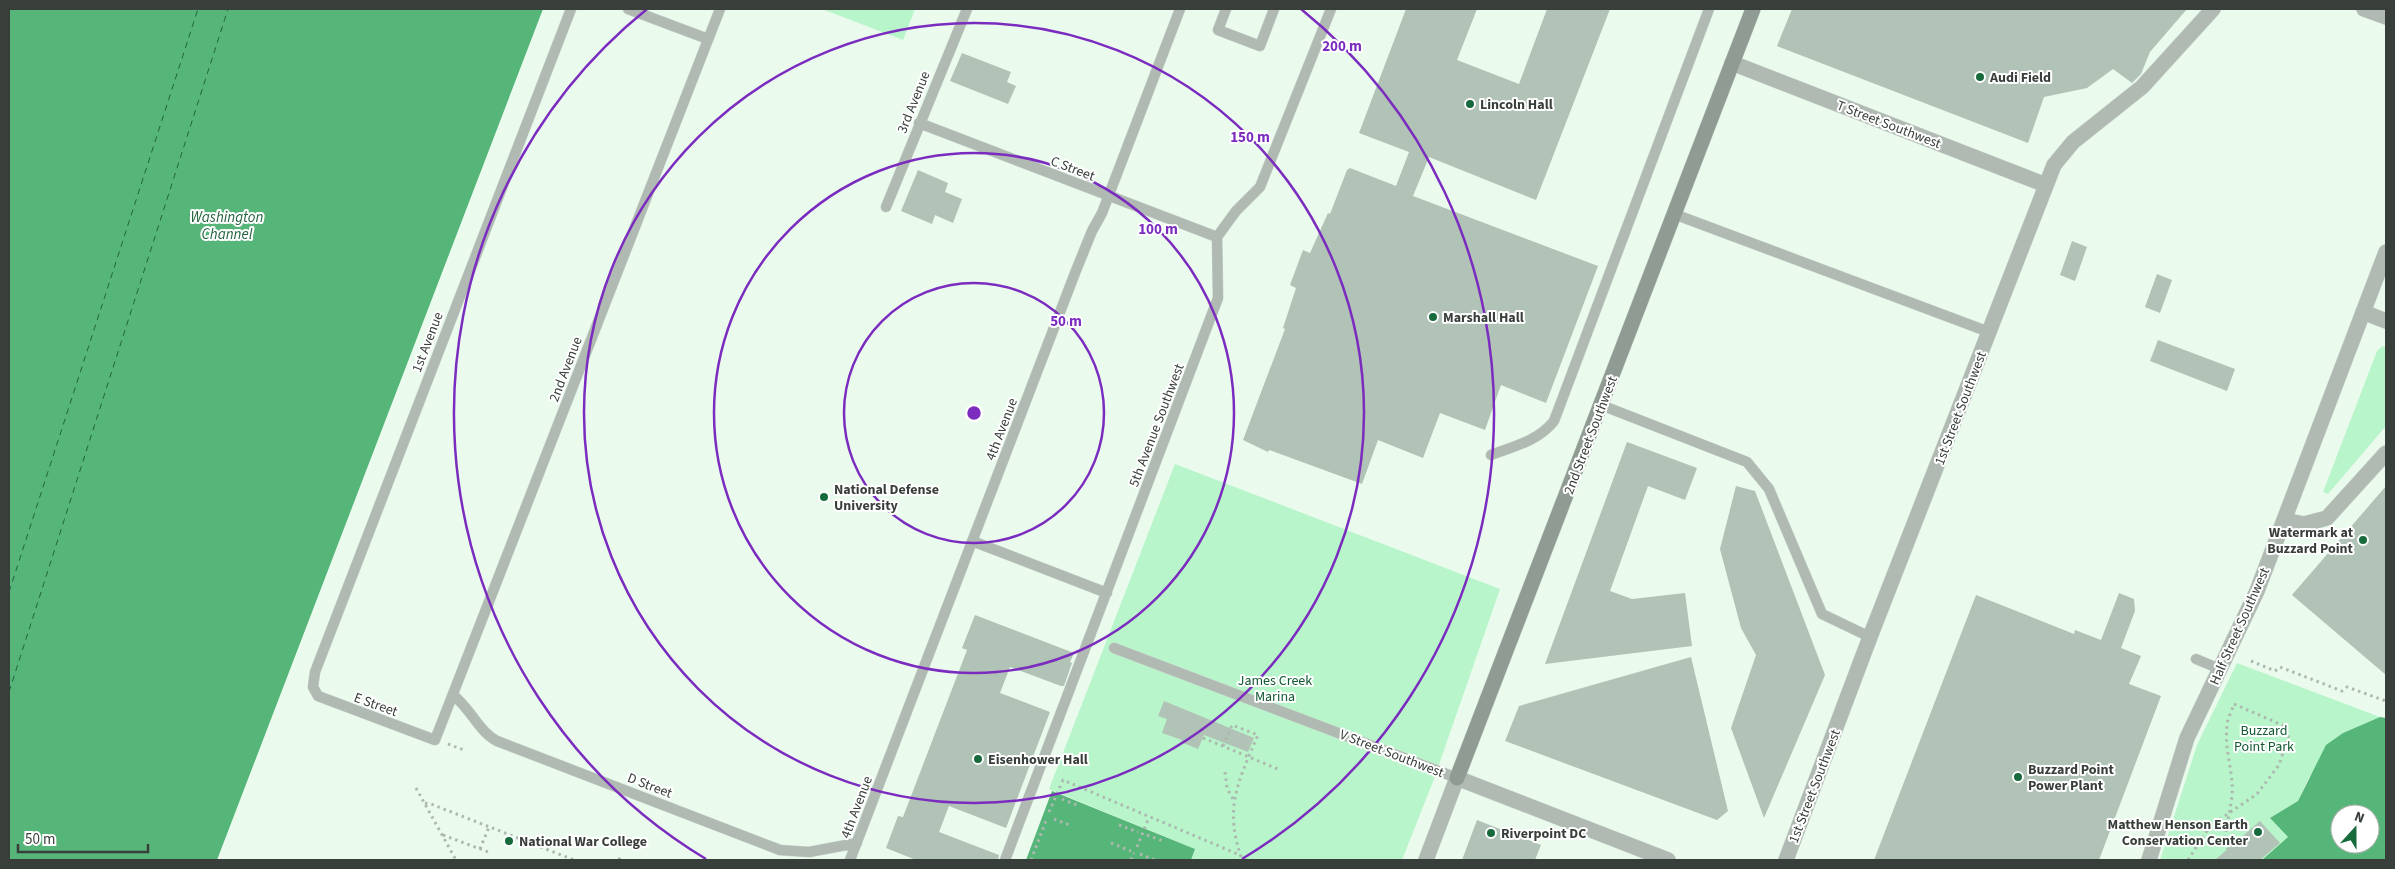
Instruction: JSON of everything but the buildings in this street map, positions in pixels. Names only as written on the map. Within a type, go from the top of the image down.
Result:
[{"type":"street","name":"2nd Street Southwest","points":[[1426,860],[1753,9]]},
{"type":"street","name":"1st Street Southwest","points":[[1786,860],[1870,637],[2057,160],[2073,142],[2137,91],[2213,9]]},
{"type":"street","points":[[2364,9],[2386,17]]},
{"type":"street","name":"T Street Southwest","points":[[1732,63],[2046,185]]},
{"type":"street","name":"Half Street Southwest","points":[[2149,860],[2187,738],[2257,591],[2386,252]]},
{"type":"street","points":[[2363,312],[2386,321]]},
{"type":"street","points":[[2284,520],[2304,524],[2327,518],[2386,453]]},
{"type":"street","name":"V Street Southwest","points":[[1457,778],[1668,860]]},
{"type":"lane","name":"1st Avenue","points":[[313,687],[319,663],[571,9]]},
{"type":"lane","points":[[628,9],[708,39]]},
{"type":"lane","name":"2nd Avenue","points":[[438,741],[453,695],[720,9]]},
{"type":"lane","name":"3rd Avenue","points":[[886,207],[967,9]]},
{"type":"lane","name":"4th Avenue","points":[[850,860],[1075,273],[1109,196],[1180,9]]},
{"type":"lane","points":[[1226,9],[1218,30],[1260,46],[1274,9]]},
{"type":"lane","points":[[1217,236],[1236,211],[1260,187],[1330,9]]},
{"type":"lane","points":[[1491,455],[1533,440],[1545,433],[1554,421],[1709,9]]},
{"type":"lane","name":"C Street","points":[[919,123],[1217,236]]},
{"type":"lane","points":[[1674,214],[1989,332]]},
{"type":"lane","name":"5th Avenue Southwest","points":[[1005,860],[1218,298],[1217,236]]},
{"type":"lane","points":[[1601,405],[1747,462],[1769,489],[1822,614],[1870,637]]},
{"type":"lane","points":[[972,541],[1107,593]]},
{"type":"lane","name":"V Street Southwest","points":[[1114,648],[1457,778]]},
{"type":"lane","points":[[2196,659],[2220,669]]},
{"type":"lane","name":"E Street","points":[[313,687],[318,696],[438,741]]},
{"type":"lane","name":"D Street","points":[[453,695],[470,711],[485,733],[497,741],[780,850],[809,852],[857,842]]},
{"type":"path","points":[[2251,661],[2275,671],[2280,667],[2342,691],[2347,687],[2386,701]]},
{"type":"path","points":[[2188,860],[2210,826],[2229,811],[2257,794],[2279,765],[2289,734],[2282,725],[2234,704],[2227,725],[2228,755],[2232,776],[2229,811],[2225,832],[2225,846],[2228,849]]},
{"type":"path","points":[[1223,746],[1232,725],[1258,735],[1234,800],[1232,824],[1242,860]]},
{"type":"path","points":[[1203,738],[1278,769]]},
{"type":"path","points":[[438,741],[464,750]]},
{"type":"path","points":[[1224,772],[1227,788],[1234,800]]},
{"type":"path","points":[[1049,812],[1063,780],[1240,855]]},
{"type":"path","points":[[416,788],[456,860]]},
{"type":"path","points":[[1062,799],[1079,806]]},
{"type":"path","points":[[425,803],[574,860]]},
{"type":"path","points":[[1136,847],[1149,817]]},
{"type":"path","points":[[1031,860],[1047,818]]},
{"type":"path","points":[[1054,819],[1072,826]]},
{"type":"path","points":[[1119,824],[1138,832]]},
{"type":"path","points":[[480,849],[489,827]]},
{"type":"path","points":[[442,835],[491,853]]},
{"type":"path","points":[[1147,835],[1163,841]]},
{"type":"path","points":[[1111,843],[1132,852],[1131,860]]},
{"type":"path","points":[[619,860],[621,854]]},
{"type":"path","points":[[1140,854],[1155,860]]},
{"type":"green space","points":[[822,9],[915,9],[903,40]]},
{"type":"green space","points":[[2382,346],[2386,347],[2386,426],[2328,494],[2323,492],[2377,351]]},
{"type":"green space","name":"James Creek Marina","points":[[1175,464],[1500,589],[1434,779],[1402,860],[1191,860],[1195,849],[1049,789]]},
{"type":"green space","name":"Buzzard Point Park","points":[[2237,663],[2380,717],[2343,733],[2308,779],[2298,801],[2270,818],[2288,837],[2262,860],[2160,860],[2197,745]]},
{"type":"water","name":"Washington Channel","points":[[9,9],[543,9],[217,860],[9,860]]},
{"type":"water","points":[[2380,717],[2386,718],[2386,860],[2262,860],[2288,837],[2270,818],[2298,801],[2326,745],[2343,733]]},
{"type":"water","points":[[1052,791],[1195,849],[1191,860],[1026,860]]},
{"type":"ferry route","points":[[9,592],[198,9]]},
{"type":"ferry route","points":[[9,692],[228,9]]},
{"type":"place","name":"Audi Field","points":[[1980,77]]},
{"type":"place","name":"Lincoln Hall","points":[[1470,104]]},
{"type":"place","name":"Marshall Hall","points":[[1433,317]]},
{"type":"place","name":"National Defense University","points":[[824,497]]},
{"type":"place","name":"Watermark at Buzzard Point","points":[[2363,540]]},
{"type":"place","name":"Eisenhower Hall","points":[[978,759]]},
{"type":"place","name":"Buzzard Point Power Plant","points":[[2018,777]]},
{"type":"place","name":"Matthew Henson Earth Conservation Center","points":[[2258,832]]},
{"type":"place","name":"Riverpoint DC","points":[[1491,833]]},
{"type":"place","name":"National War College","points":[[509,841]]}]
